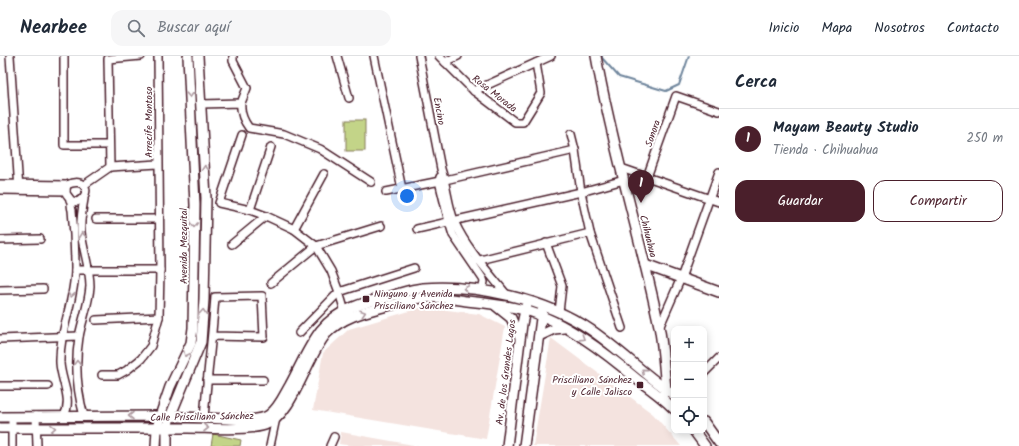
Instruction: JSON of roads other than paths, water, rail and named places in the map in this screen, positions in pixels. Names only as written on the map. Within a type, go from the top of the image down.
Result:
[{"type":"street","points":[[10,56],[18,187]]},
{"type":"street","points":[[64,56],[64,145],[109,145]]},
{"type":"street","points":[[84,185],[110,168],[108,59],[141,56]]},
{"type":"street","name":"Arrecife Montoso","points":[[110,168],[158,164],[158,56]]},
{"type":"street","name":"Avenida Mezquital","points":[[156,446],[157,429],[160,416],[170,386],[191,343],[193,328],[195,205],[188,56]]},
{"type":"street","points":[[167,446],[167,428],[170,417],[201,342],[204,292],[206,198],[198,56]]},
{"type":"street","points":[[233,56],[233,61],[247,88],[240,109],[249,128],[284,134],[320,149],[371,182]]},
{"type":"street","points":[[337,56],[349,98]]},
{"type":"street","points":[[374,56],[402,189]]},
{"type":"street","name":"Encino","points":[[419,56],[442,181]]},
{"type":"street","name":"Rosa Morada","points":[[439,56],[445,59],[474,91],[515,122],[523,122],[541,93],[536,63]]},
{"type":"street","points":[[445,59],[458,56]]},
{"type":"street","points":[[474,91],[551,56]]},
{"type":"street","name":"Chihuahua","points":[[596,56],[616,153],[624,180],[659,328],[667,391]]},
{"type":"street","name":"Sonora","points":[[647,177],[676,96],[719,111]]},
{"type":"street","points":[[201,104],[241,103]]},
{"type":"street","points":[[571,134],[590,234],[622,328]]},
{"type":"street","points":[[242,135],[219,203],[250,210],[266,216],[294,229],[316,246],[331,270],[346,314]]},
{"type":"street","points":[[250,210],[271,147]]},
{"type":"street","points":[[386,192],[442,181],[575,150]]},
{"type":"street","points":[[102,375],[118,375],[141,359],[151,346],[160,318],[158,164]]},
{"type":"street","points":[[621,168],[719,202]]},
{"type":"street","points":[[659,328],[681,278],[719,172]]},
{"type":"street","points":[[294,229],[324,174]]},
{"type":"street","points":[[417,229],[581,192],[624,180]]},
{"type":"street","points":[[0,184],[18,187],[66,188],[76,181],[84,185],[86,190],[81,219],[90,287],[87,307],[79,336],[76,360],[80,404],[84,416]]},
{"type":"street","points":[[442,181],[452,222],[459,231],[483,279],[484,282],[482,291]]},
{"type":"street","points":[[0,190],[18,187]]},
{"type":"street","points":[[64,416],[67,410],[68,402],[60,363],[62,337],[68,313],[75,270],[70,200],[67,196],[66,188]]},
{"type":"street","points":[[70,200],[77,202],[84,199]]},
{"type":"street","points":[[232,244],[266,216]]},
{"type":"street","points":[[96,219],[159,219]]},
{"type":"street","points":[[271,283],[316,246],[381,226]]},
{"type":"street","points":[[475,261],[546,243],[590,234]]},
{"type":"street","points":[[0,240],[40,239]]},
{"type":"street","points":[[546,243],[562,286],[559,312]]},
{"type":"street","points":[[475,261],[507,295]]},
{"type":"street","points":[[644,265],[719,292]]},
{"type":"street","points":[[299,333],[339,292],[414,268]]},
{"type":"street","points":[[75,270],[160,270]]},
{"type":"street","name":"Calle Prisciliano Sánchez","points":[[0,428],[250,428],[266,425],[276,418],[286,407],[314,352],[325,336],[346,314],[379,299],[421,288],[454,288],[507,295],[528,300],[559,312],[590,329],[623,353],[667,391],[671,401]]},
{"type":"street","points":[[0,290],[43,289]]},
{"type":"street","points":[[204,419],[215,297],[262,296],[264,337],[212,336]]},
{"type":"street","name":"Calle Prisciliano Sánchez","points":[[0,417],[160,416],[249,420],[268,416],[283,398],[310,348],[334,316],[422,298],[452,299],[493,304],[525,310],[541,316],[582,338],[617,363],[667,391]]},
{"type":"street","name":"Av. de los Grandes Lagos","points":[[507,446],[520,339],[528,300]]},
{"type":"street","points":[[493,304],[511,318],[520,339]]},
{"type":"street","points":[[524,446],[538,336],[544,306]]},
{"type":"street","points":[[96,320],[160,318]]},
{"type":"street","points":[[538,336],[554,329],[564,328]]},
{"type":"street","points":[[0,339],[79,336]]},
{"type":"street","points":[[707,370],[719,358]]},
{"type":"street","points":[[64,380],[78,379]]},
{"type":"street","points":[[207,380],[262,380]]},
{"type":"street","points":[[0,386],[48,386]]},
{"type":"street","points":[[36,416],[37,446]]},
{"type":"street","points":[[12,417],[12,446]]},
{"type":"street","points":[[270,446],[276,418]]},
{"type":"street","points":[[707,426],[719,443]]},
{"type":"street","points":[[696,434],[705,446]]},
{"type":"street","points":[[330,446],[334,437]]},
{"type":"waterway","points":[[602,56],[602,58],[619,77],[666,91],[679,85],[689,56]]},
{"type":"place","name":"Mayam Beauty Studio","points":[[641,203]]},
{"type":"place","name":"Ninguno y Avenida Prisciliano Sánchez","points":[[366,299]]},
{"type":"place","name":"Prisciliano Sánchez y Calle Jalisco","points":[[640,385]]}]
